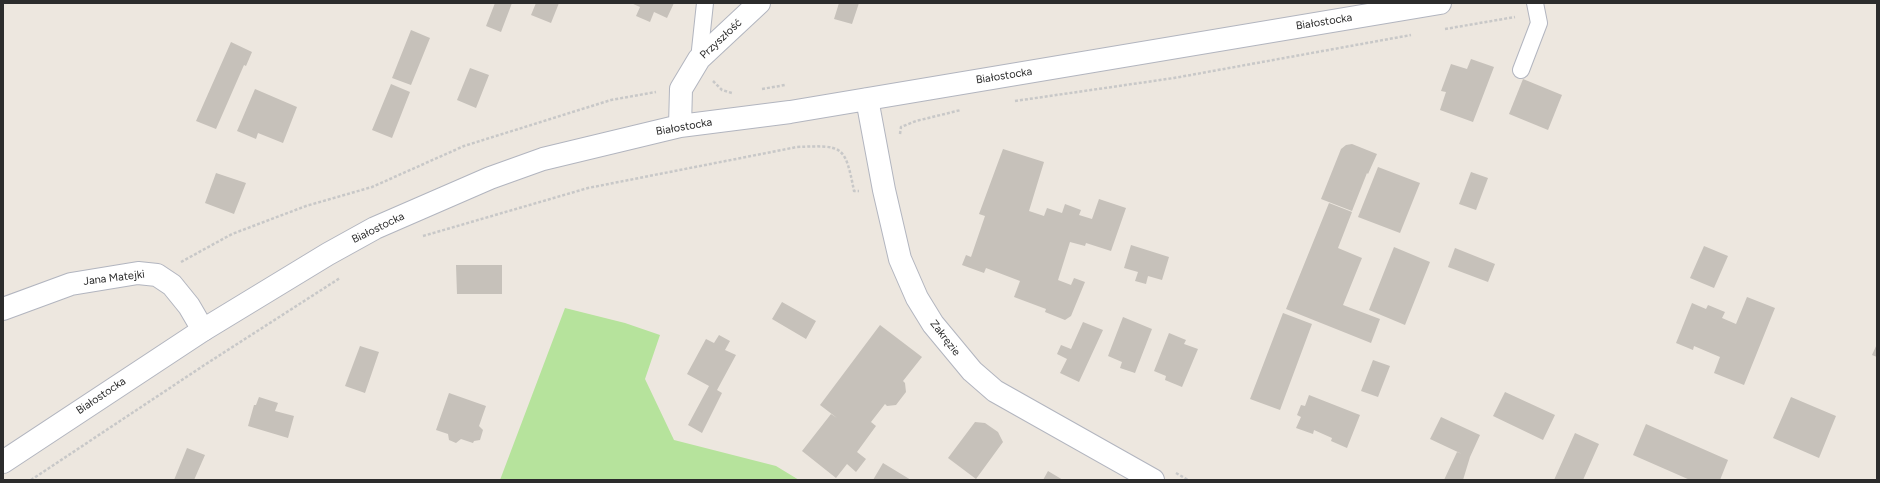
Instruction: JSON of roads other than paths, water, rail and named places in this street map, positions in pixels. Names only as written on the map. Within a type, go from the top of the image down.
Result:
[{"type":"main road","name":"Przyszłość","points":[[680,126],[681,89],[704,54],[759,3]]},
{"type":"main road","name":"Białostocka","points":[[3,462],[203,330],[328,254],[375,228],[490,178],[543,159],[680,126],[790,112],[1440,3]]},
{"type":"main road","name":"Zakręzie","points":[[867,98],[884,190],[900,259],[917,298],[933,324],[972,371],[995,392],[1161,475]]},
{"type":"main road","name":"Jana Matejki","points":[[3,309],[71,284],[138,273],[157,275],[172,286],[189,306],[203,330]]},
{"type":"lane","points":[[704,54],[705,3]]},
{"type":"lane","points":[[1521,70],[1539,23],[1536,8]]}]
